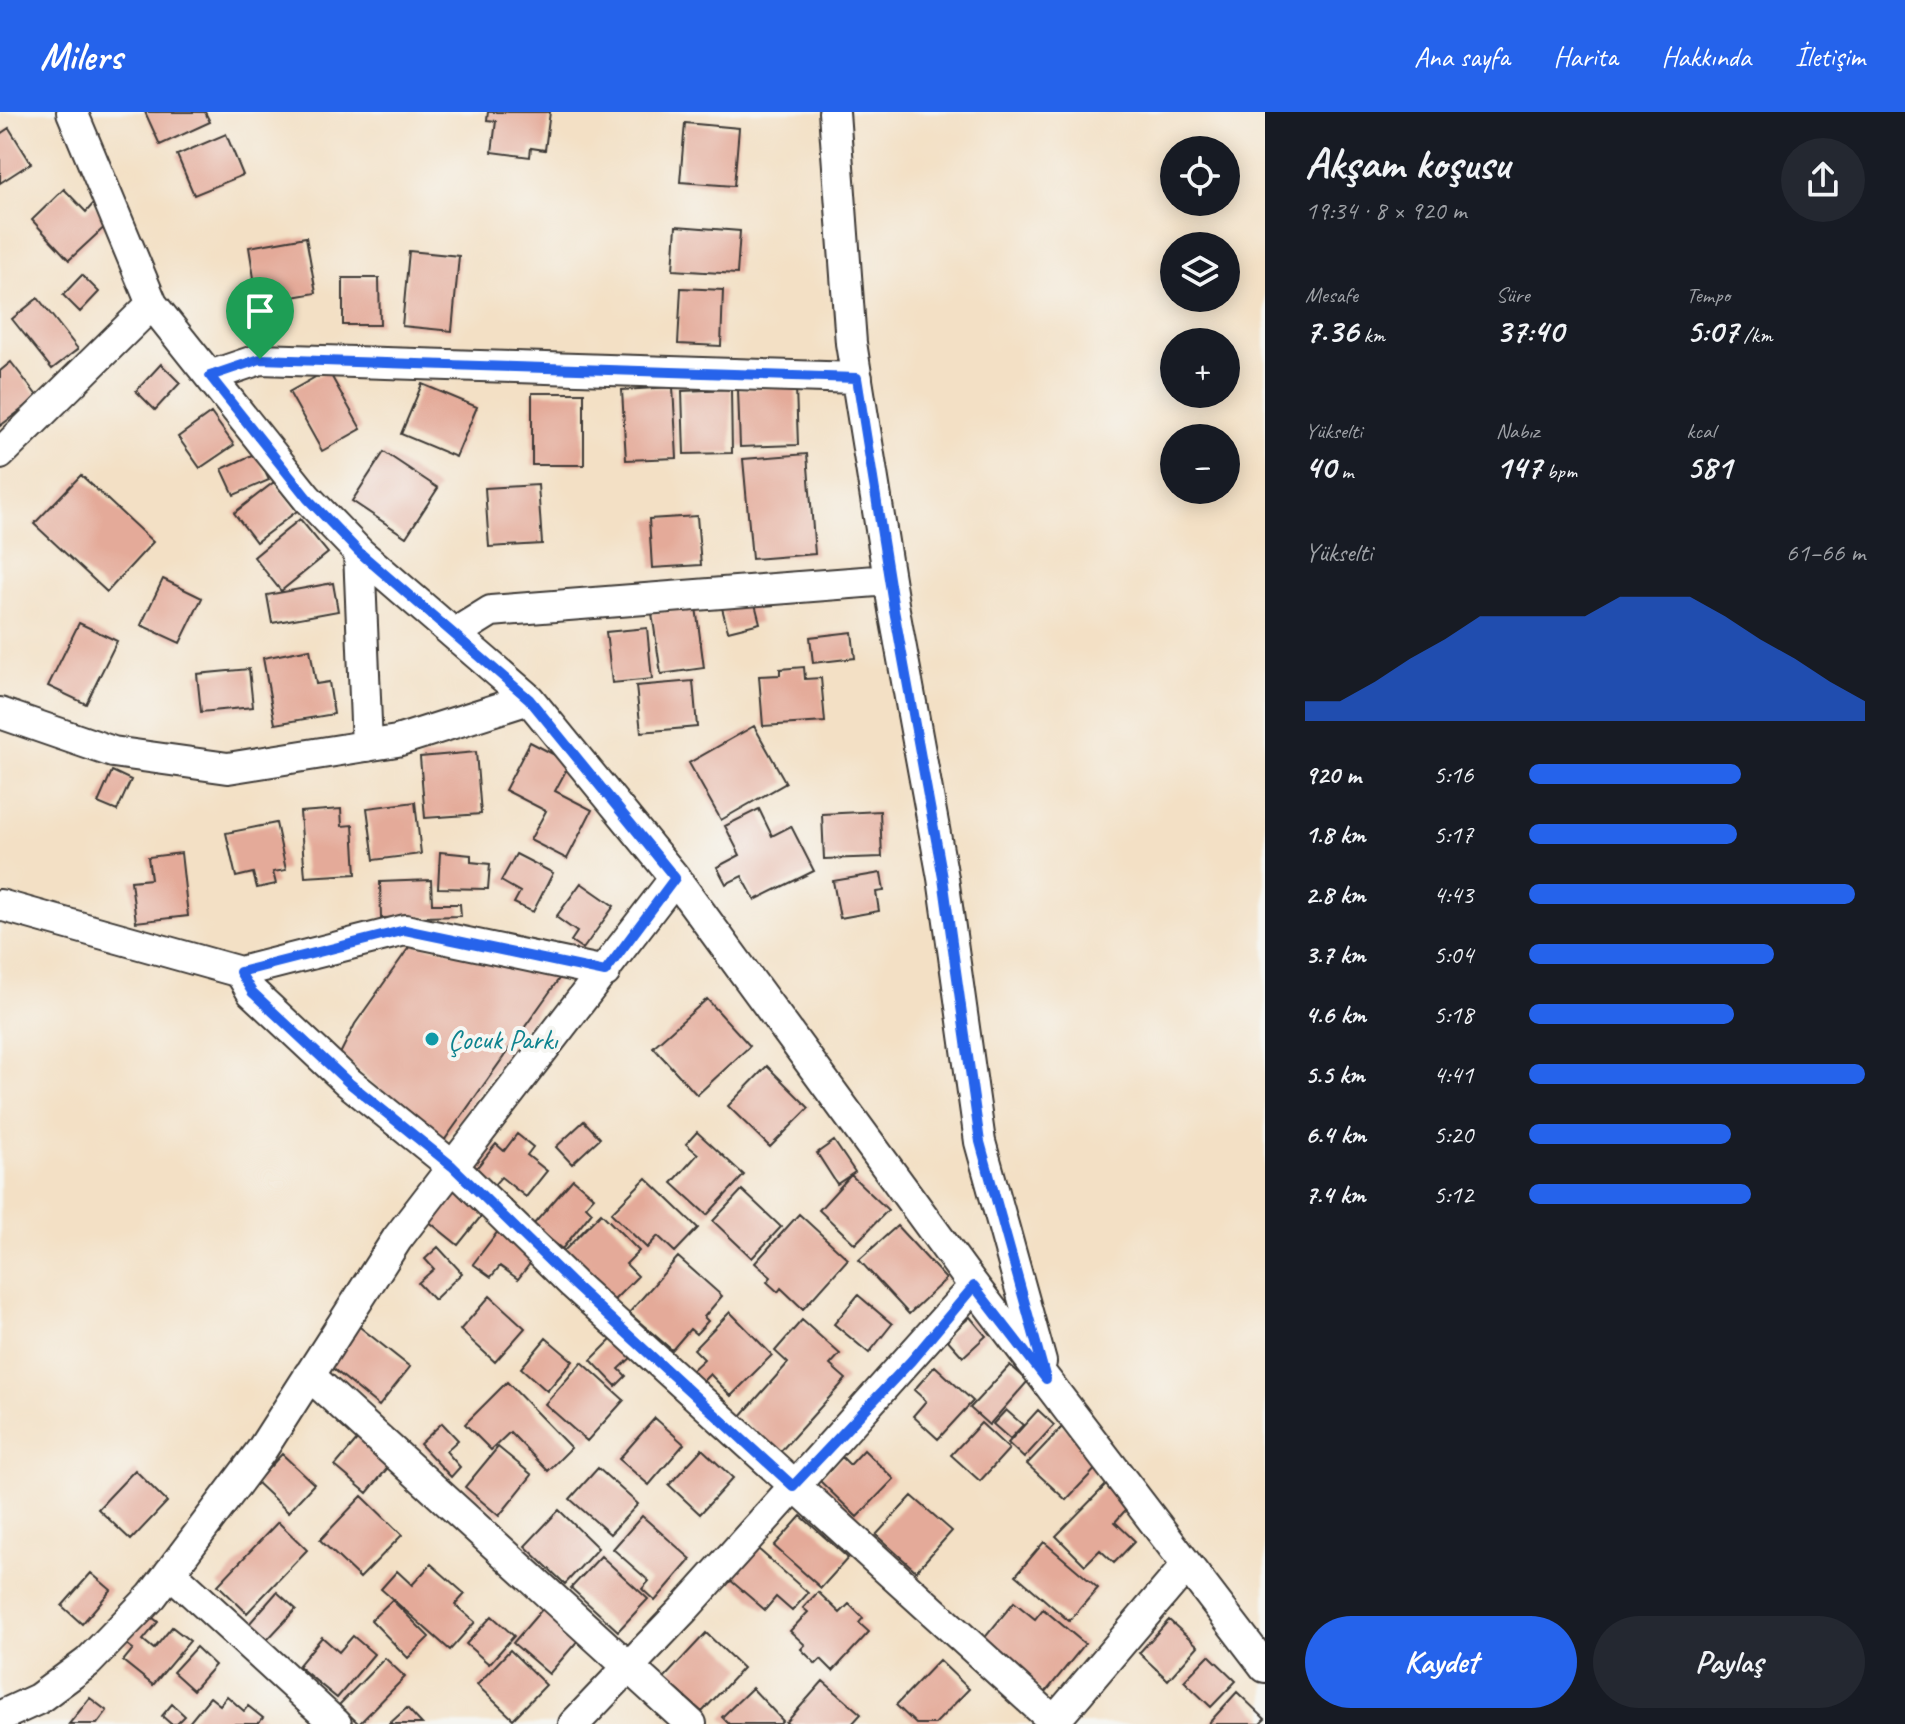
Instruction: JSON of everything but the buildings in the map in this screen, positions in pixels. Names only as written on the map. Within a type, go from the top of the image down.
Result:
[{"type":"street","points":[[72,112],[152,304],[307,498],[359,552],[529,699],[675,878],[974,1286],[1265,1667]]},
{"type":"street","points":[[834,112],[851,343],[889,580],[943,878],[980,1142],[1046,1379]]},
{"type":"street","points":[[0,454],[152,304]]},
{"type":"street","points":[[210,376],[260,359],[857,378]]},
{"type":"street","points":[[359,552],[367,746]]},
{"type":"street","points":[[454,634],[491,611],[889,580]]},
{"type":"street","points":[[0,713],[113,752],[228,768],[397,741],[529,699]]},
{"type":"street","points":[[9,1724],[0,1716],[38,1699],[88,1662],[152,1596],[261,1451],[397,1239],[675,878]]},
{"type":"street","points":[[0,905],[240,972],[405,930],[605,972]]},
{"type":"street","points":[[240,972],[252,992],[348,1082],[452,1166],[573,1284],[1054,1723],[1187,1565]]},
{"type":"street","points":[[574,1724],[911,1361],[974,1286]]},
{"type":"street","points":[[309,1375],[630,1665],[691,1724]]},
{"type":"street","points":[[170,1572],[336,1724]]},
{"type":"place","name":"Çocuk Parkı","points":[[432,1039]]},
{"type":"route","points":[[260,359],[857,378],[894,610],[943,878],[980,1142],[1046,1379],[974,1286],[911,1361],[793,1486],[573,1284],[452,1166],[348,1082],[252,992],[240,972],[405,930],[605,972],[675,878],[529,699],[359,552],[307,498],[210,376],[260,359]]}]
